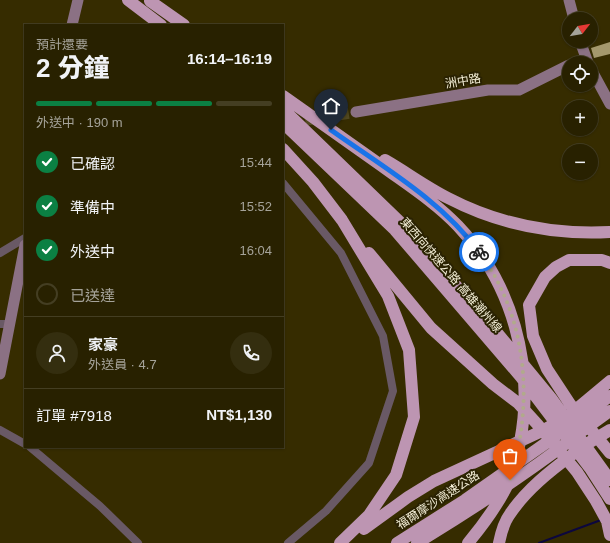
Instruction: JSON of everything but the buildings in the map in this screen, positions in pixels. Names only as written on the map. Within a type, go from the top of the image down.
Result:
[{"type":"highway","points":[[149,0],[179,24]]},
{"type":"highway","points":[[149,0],[183,24]]},
{"type":"highway","points":[[130,1],[155,24]]},
{"type":"highway","points":[[130,1],[160,24]]},
{"type":"highway","points":[[284,97],[437,206],[458,226],[484,258],[499,285],[515,328],[522,365],[524,404],[521,435],[510,480],[483,525],[468,543]]},
{"type":"highway","name":"東西向快速公路 高雄潮州線","points":[[284,111],[401,223],[494,329],[546,393],[610,480]]},
{"type":"highway","name":"東西向快速公路 高雄潮州線","points":[[284,124],[395,230],[521,377],[590,468],[608,496]]},
{"type":"highway","points":[[331,130],[403,170],[432,190],[479,212],[512,222],[546,229],[581,232],[610,232]]},
{"type":"highway","points":[[284,150],[313,182],[342,220],[431,328],[493,384],[518,403],[538,425],[577,472],[596,501],[607,521],[610,535]]},
{"type":"highway","points":[[340,543],[369,515],[396,475],[414,417],[409,350],[388,296],[342,220]]},
{"type":"highway","points":[[610,263],[602,260],[569,260],[556,267],[544,277],[529,305],[533,336],[547,369],[570,404],[610,453]]},
{"type":"highway","points":[[345,543],[408,497],[434,481],[544,430],[568,416],[608,388]]},
{"type":"highway","name":"福爾摩沙高速公路","points":[[397,543],[523,460],[608,388]]},
{"type":"highway","name":"福爾摩沙高速公路","points":[[418,543],[531,470],[610,411]]},
{"type":"highway","points":[[499,543],[509,514],[535,485],[570,456],[610,430]]},
{"type":"street","points":[[72,24],[78,0]]},
{"type":"street","points":[[569,0],[572,12]]},
{"type":"street","name":"洲中路","points":[[356,112],[488,90],[519,90],[562,68]]},
{"type":"street","points":[[598,82],[610,104]]},
{"type":"street","points":[[284,185],[341,253],[383,336],[393,391],[369,463],[326,511],[288,543]]},
{"type":"street","points":[[0,253],[24,239]]},
{"type":"street","points":[[0,374],[5,324],[24,249]]},
{"type":"street","points":[[0,430],[24,443]]},
{"type":"street","points":[[31,448],[100,506],[138,543]]},
{"type":"waterway","points":[[539,543],[601,520]]},
{"type":"tunnel","points":[[289,123],[356,112]]},
{"type":"way so far","points":[[479,252],[492,271],[511,313],[522,358],[524,388],[523,419],[518,450],[510,480]]},
{"type":"route","points":[[331,130],[437,206],[458,226],[479,252]]}]
